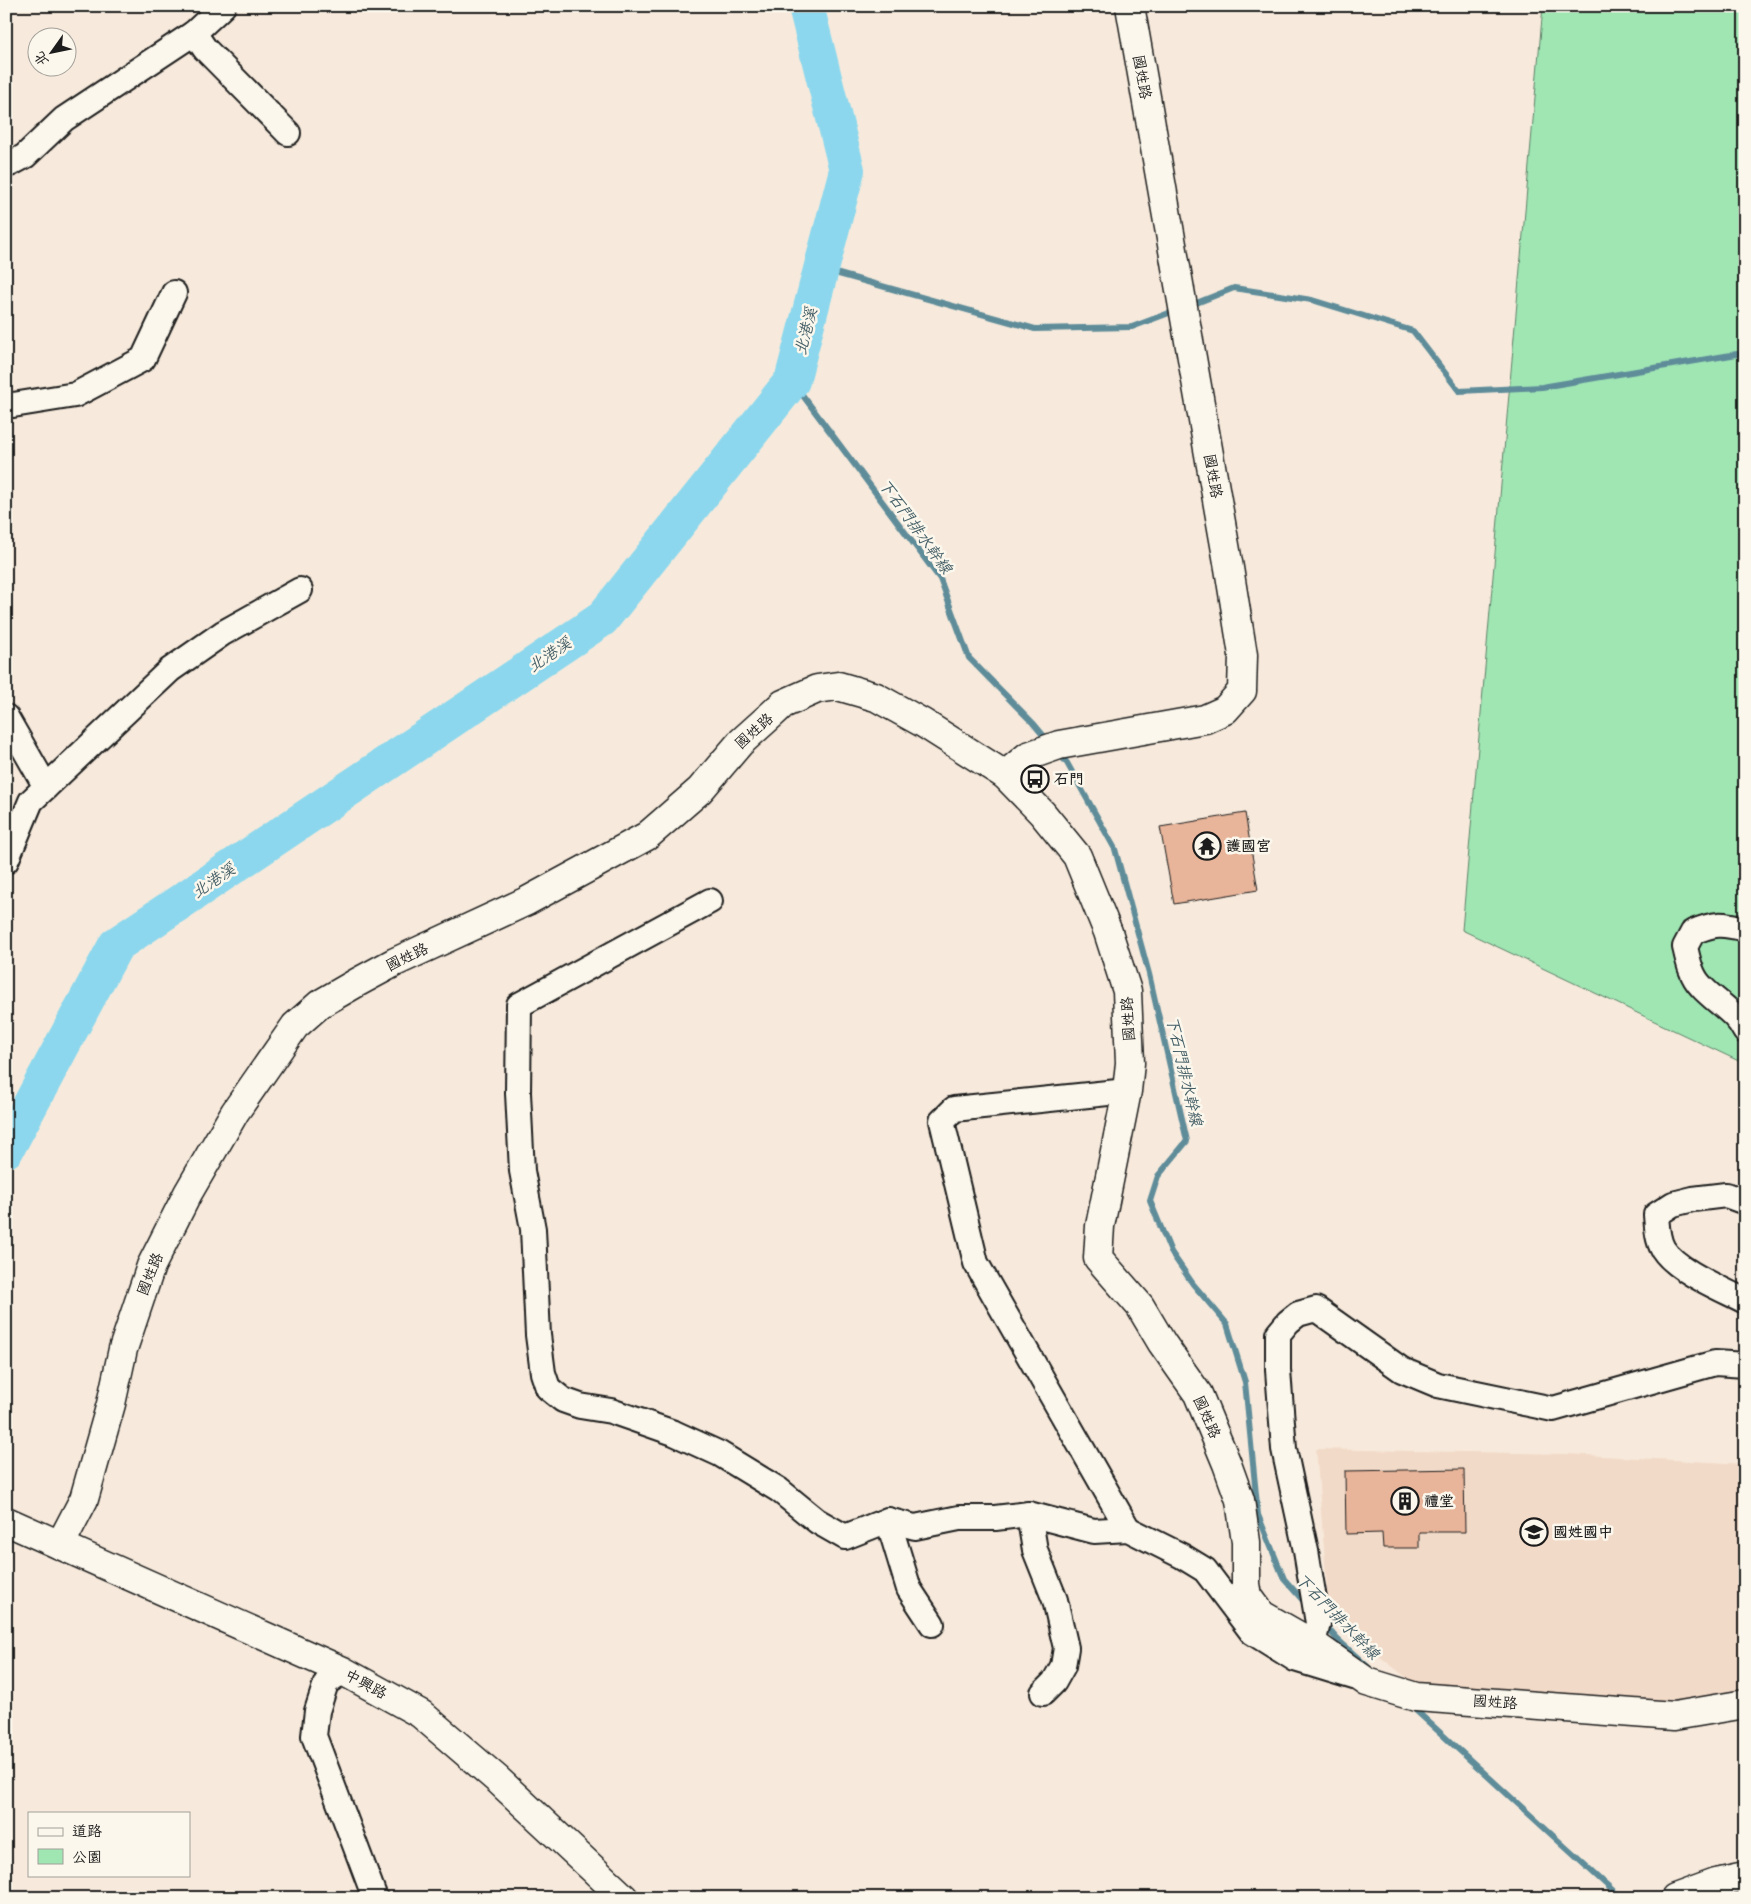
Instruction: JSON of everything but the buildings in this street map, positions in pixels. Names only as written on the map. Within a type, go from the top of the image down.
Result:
[{"type":"street","points":[[6,164],[10,164],[25,156],[64,119],[194,33],[223,6]]},
{"type":"street","name":"國姓路","points":[[1004,775],[1028,756],[1059,745],[1205,719],[1225,710],[1242,691],[1243,655],[1229,568],[1130,6]]},
{"type":"street","points":[[194,33],[205,49],[288,133]]},
{"type":"street","points":[[6,404],[13,405],[75,395],[144,359],[174,292]]},
{"type":"street","points":[[6,861],[30,801],[170,670],[224,633],[300,590]]},
{"type":"street","name":"國姓路","points":[[60,1545],[84,1499],[112,1404],[123,1349],[151,1266],[188,1193],[235,1112],[294,1026],[320,1004],[395,962],[527,901],[647,836],[700,790],[740,743],[783,704],[817,689],[838,686],[876,697],[923,723],[1004,775],[1042,812],[1077,856],[1108,932],[1127,991],[1130,1063],[1127,1092],[1100,1226],[1098,1258],[1140,1306],[1162,1343],[1198,1394],[1240,1500],[1246,1542],[1246,1584],[1248,1596],[1262,1615],[1313,1644],[1367,1682],[1416,1696],[1674,1716],[1745,1704]]},
{"type":"street","points":[[6,717],[46,787]]},
{"type":"street","points":[[710,901],[519,1006],[518,1093],[522,1171],[533,1229],[538,1335],[543,1373],[548,1388],[563,1400],[580,1406],[620,1414],[674,1433],[720,1454],[779,1490],[817,1521],[845,1537],[888,1520],[915,1527],[960,1518],[995,1518],[1029,1514],[1094,1531],[1128,1529],[1182,1556],[1205,1570],[1252,1632],[1295,1659],[1367,1682]]},
{"type":"street","points":[[1745,929],[1712,924],[1693,932],[1685,947],[1689,965],[1700,986],[1741,1022],[1745,1031]]},
{"type":"street","points":[[1127,1092],[954,1109],[942,1121],[976,1263],[1128,1529]]},
{"type":"street","points":[[1745,1202],[1726,1195],[1693,1199],[1673,1204],[1656,1215],[1657,1233],[1663,1249],[1676,1263],[1745,1301]]},
{"type":"street","points":[[1313,1644],[1318,1623],[1306,1551],[1284,1449],[1278,1370],[1278,1334],[1298,1314],[1316,1309],[1402,1370],[1438,1385],[1554,1409],[1714,1364],[1745,1365]]},
{"type":"street","points":[[1029,1514],[1035,1550],[1054,1600],[1066,1648],[1063,1666],[1054,1682],[1043,1692]]},
{"type":"street","points":[[888,1520],[909,1589],[932,1624]]},
{"type":"street","name":"中興路","points":[[6,1521],[343,1671],[421,1714],[498,1780],[624,1898]]},
{"type":"street","points":[[343,1671],[326,1684],[317,1711],[314,1736],[376,1898]]},
{"type":"street","points":[[1675,1898],[1716,1883],[1745,1877]]},
{"type":"shaded area","name":"國姓國中","points":[[1316,1449],[1568,1454],[1745,1464],[1745,1693],[1669,1706],[1421,1689],[1370,1649],[1328,1600]]},
{"type":"green space","points":[[1543,6],[1745,6],[1745,1064],[1462,930]]},
{"type":"waterway","name":"北港溪","points":[[6,1150],[116,945],[602,619],[792,381],[847,170],[806,6]]},
{"type":"waterway","points":[[821,269],[1035,329],[1132,327],[1177,310]]},
{"type":"waterway","points":[[1189,306],[1234,288],[1312,300],[1413,331],[1459,391],[1542,387],[1737,354]]},
{"type":"waterway","name":"下石門排水幹線","points":[[792,381],[940,579],[969,658],[1033,723],[1048,741]]},
{"type":"waterway","name":"下石門排水幹線","points":[[1058,752],[1067,763],[1115,849],[1149,974],[1187,1141],[1158,1176],[1150,1201],[1171,1252],[1193,1284],[1227,1324],[1245,1382],[1258,1515],[1284,1579],[1307,1605]]},
{"type":"waterway","name":"下石門排水幹線","points":[[1324,1624],[1337,1639],[1368,1667]]},
{"type":"waterway","name":"下石門排水幹線","points":[[1411,1706],[1621,1898]]},
{"type":"place","name":"石門","points":[[1035,779]]},
{"type":"place","name":"護國宮","points":[[1207,846]]},
{"type":"place","name":"禮堂","points":[[1405,1501]]},
{"type":"place","name":"國姓國中","points":[[1534,1532]]}]
